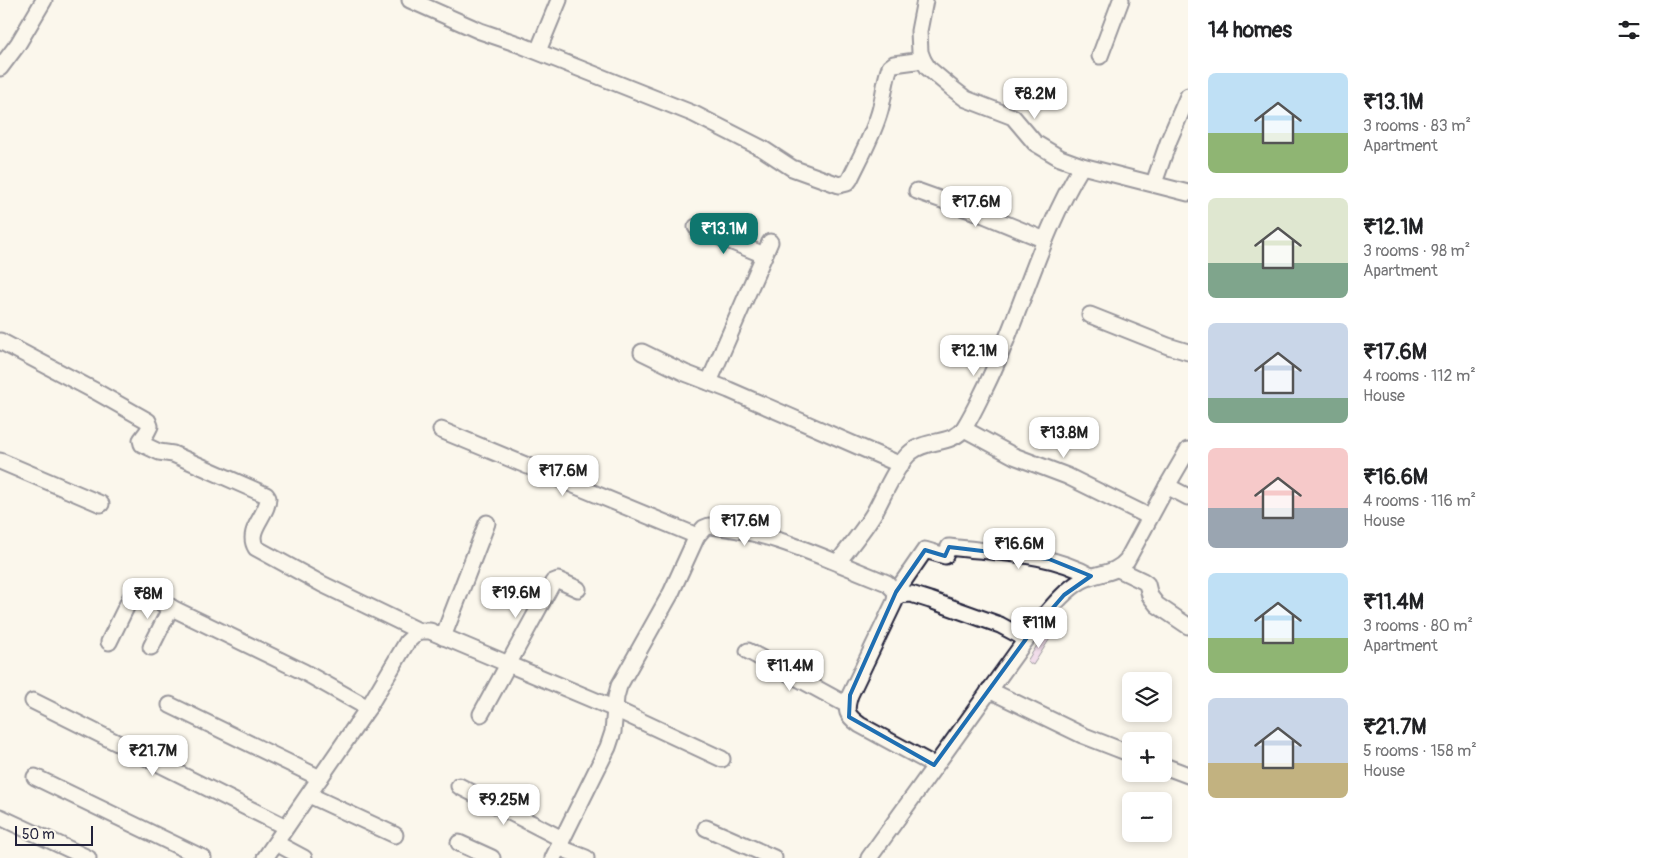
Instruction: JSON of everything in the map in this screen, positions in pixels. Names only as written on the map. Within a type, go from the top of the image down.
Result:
[{"type":"street","points":[[0,68],[18,44],[44,0]]},
{"type":"street","points":[[410,0],[480,31],[538,51],[694,114],[748,141],[792,168],[839,185],[850,180],[879,116],[890,68],[894,64],[920,61]]},
{"type":"street","points":[[538,51],[560,0]]},
{"type":"street","points":[[925,0],[919,30],[920,61],[938,78],[966,99],[1013,117],[1035,144],[1060,158],[1082,166],[1188,193]]},
{"type":"street","points":[[1100,56],[1121,0]]},
{"type":"street","points":[[1154,183],[1169,140],[1188,96]]},
{"type":"street","points":[[838,562],[872,516],[910,452],[920,446],[952,438],[964,429],[994,370],[1061,203],[1082,166]]},
{"type":"street","points":[[917,192],[984,215],[1045,240]]},
{"type":"street","points":[[696,227],[767,249],[709,382]]},
{"type":"street","points":[[1090,315],[1188,352]]},
{"type":"street","points":[[0,341],[148,421],[150,426],[141,440],[142,444],[160,452],[173,454],[266,495],[268,498],[267,506],[252,534],[253,543],[256,548],[322,584],[419,631],[430,631],[615,709],[722,759]]},
{"type":"street","points":[[642,352],[685,373],[901,465]]},
{"type":"street","points":[[964,429],[1014,456],[1067,476],[1150,517]]},
{"type":"street","points":[[441,430],[697,536]]},
{"type":"street","points":[[869,858],[934,765],[1038,623],[1064,595],[1080,582],[1091,576],[1112,572],[1127,560],[1188,450]]},
{"type":"street","points":[[0,461],[101,504]]},
{"type":"street","points":[[1167,486],[1188,497]]},
{"type":"street","points":[[443,637],[487,523]]},
{"type":"street","points":[[558,848],[608,747],[613,732],[619,686],[671,593],[697,536],[704,528],[709,526],[746,532],[825,557],[887,583],[896,593],[911,594],[1000,624],[1026,639]]},
{"type":"street","points":[[934,765],[860,725],[850,717],[847,705],[896,593],[925,550],[945,556],[949,547],[1049,559],[1078,569],[1091,576]]},
{"type":"street","points":[[1118,569],[1147,584],[1150,596],[1157,605],[1188,626]]},
{"type":"street","points":[[481,714],[553,582],[558,580],[578,589]]},
{"type":"street","points":[[109,642],[128,600],[134,593],[143,594],[304,672],[368,708]]},
{"type":"street","points":[[151,647],[171,607]]},
{"type":"street","points":[[265,858],[368,708],[407,642],[419,631]]},
{"type":"street","points":[[748,651],[847,705]]},
{"type":"street","points":[[989,690],[1082,735],[1122,751]]},
{"type":"street","points":[[33,701],[286,827]]},
{"type":"street","points":[[170,705],[320,778]]},
{"type":"street","points":[[1172,769],[1188,775]]},
{"type":"street","points":[[35,777],[203,858]]},
{"type":"street","points":[[459,786],[558,848],[586,858]]},
{"type":"street","points":[[308,795],[395,835]]},
{"type":"street","points":[[0,817],[56,841],[88,858]]},
{"type":"street","points":[[706,828],[774,858]]},
{"type":"street","points":[[276,843],[304,858]]},
{"type":"street","points":[[459,843],[492,858]]},
{"type":"highlighted area","points":[[949,547],[1049,559],[1091,576],[1064,595],[1026,639],[934,765],[849,717],[850,695],[896,592],[925,550],[945,556]]},
{"type":"building","points":[[1045,633],[1051,637],[1033,665],[1027,661]]}]
